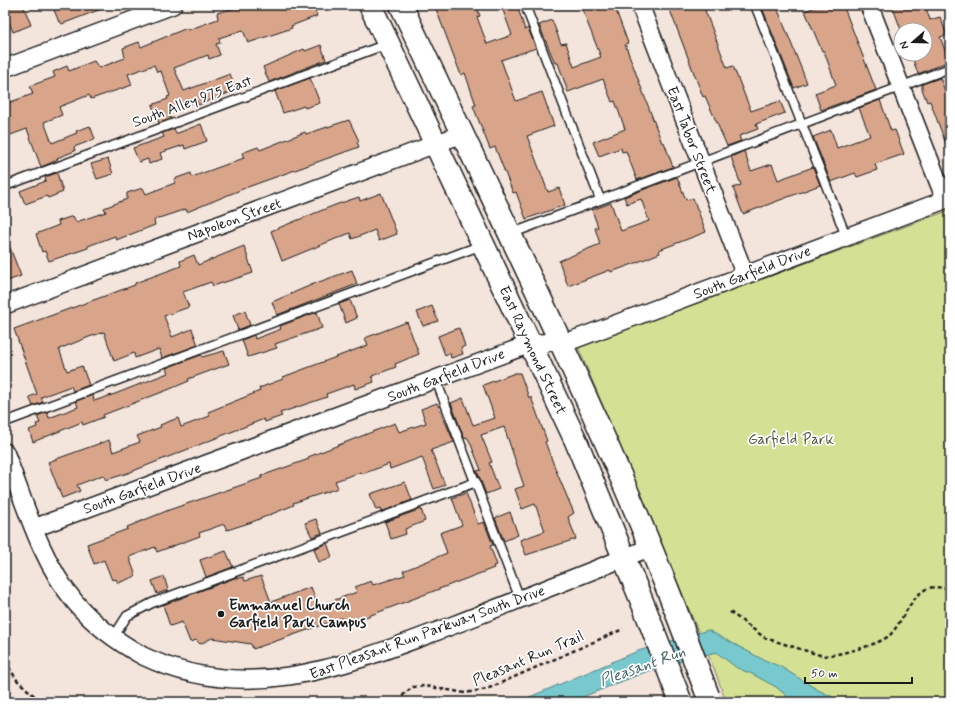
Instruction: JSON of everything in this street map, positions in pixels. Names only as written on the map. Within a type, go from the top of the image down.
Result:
[{"type":"main road","name":"East Raymond Street","points":[[370,5],[576,441],[645,609],[680,701]]},
{"type":"main road","name":"East Raymond Street","points":[[401,5],[559,341],[651,547],[710,699]]},
{"type":"street","points":[[5,68],[173,5]]},
{"type":"street","name":"East Tabor Street","points":[[640,5],[744,275]]},
{"type":"street","points":[[869,5],[947,198]]},
{"type":"street","name":"Napoleon Street","points":[[5,305],[462,134]]},
{"type":"street","name":"South Garfield Drive","points":[[34,528],[530,344],[572,340],[947,198]]},
{"type":"street","name":"East Pleasant Run Parkway South Drive","points":[[5,452],[49,563],[64,587],[84,613],[113,638],[159,664],[196,676],[225,683],[274,683],[293,680],[337,668],[520,599],[651,547]]},
{"type":"lane","points":[[525,5],[600,200]]},
{"type":"lane","points":[[755,5],[846,236]]},
{"type":"lane","name":"South Alley 975 East","points":[[5,186],[388,43]]},
{"type":"lane","points":[[509,234],[950,68]]},
{"type":"lane","points":[[5,422],[483,244]]},
{"type":"lane","points":[[436,380],[520,599]]},
{"type":"lane","points":[[113,638],[127,616],[152,602],[476,482]]},
{"type":"path","points":[[730,612],[765,638],[823,656],[833,655],[866,646],[889,635],[924,590],[936,587],[950,589]]},
{"type":"path","name":"Pleasant Run Trail","points":[[398,702],[405,693],[413,688],[425,686],[460,693],[476,692],[487,689],[623,629]]},
{"type":"path","points":[[5,661],[17,680],[41,702]]},
{"type":"green space","name":"Garfield Park","points":[[950,210],[950,702],[726,702],[715,671],[578,347]]},
{"type":"water","name":"Pleasant Run","points":[[708,630],[760,658],[781,667],[818,690],[843,702],[794,702],[776,687],[737,668],[716,652],[648,671],[570,702],[518,702],[638,651]]},
{"type":"building","points":[[5,5],[23,5],[31,25],[13,32],[5,12]]},
{"type":"building","points":[[52,5],[109,6],[62,24],[60,21],[59,22]]},
{"type":"building","points":[[245,5],[313,5],[317,16],[291,26],[292,28],[248,43],[243,30],[219,38],[220,43],[216,44],[220,55],[209,59],[208,55],[174,68],[184,91],[230,74],[236,90],[198,105],[197,101],[168,113],[171,119],[159,123],[152,105],[168,99],[167,97],[170,96],[161,71],[157,72],[154,65],[128,74],[132,85],[91,99],[89,95],[59,107],[62,115],[44,122],[52,143],[90,126],[95,139],[74,147],[75,151],[57,158],[58,159],[53,162],[41,167],[27,129],[5,137],[5,104],[33,94],[30,86],[55,77],[53,72],[67,66],[69,71],[94,61],[99,68],[125,58],[123,48],[139,42],[141,47],[187,28],[188,30],[218,19],[217,13]]},
{"type":"building","points":[[449,5],[476,5],[480,16],[477,17],[487,44],[512,35],[501,5],[517,5],[525,30],[528,28],[536,48],[501,60],[516,101],[542,92],[554,126],[527,136],[548,192],[559,188],[565,205],[526,219],[516,192],[513,193],[495,147],[490,149],[473,106],[476,105],[465,73],[461,75],[436,9]]},
{"type":"building","points":[[594,5],[614,5],[628,43],[625,44],[662,143],[664,142],[673,167],[637,180],[626,151],[622,152],[621,148],[599,156],[593,142],[625,129],[615,101],[612,102],[603,79],[568,92],[558,63],[555,63],[539,25],[552,20],[561,44],[566,43],[574,67],[601,57],[582,9]]},
{"type":"building","points":[[668,5],[703,5],[727,68],[733,66],[751,111],[780,101],[785,113],[756,124],[758,129],[739,136],[741,141],[727,146],[705,96],[703,97]]},
{"type":"building","points":[[761,5],[776,5],[807,83],[794,88]]},
{"type":"building","points":[[821,5],[843,5],[876,90],[821,110],[815,93],[836,85],[824,51],[822,51],[805,11]]},
{"type":"building","points":[[892,5],[925,5],[930,20],[940,17],[947,35],[940,37],[949,61],[918,74],[914,62],[933,62],[933,22],[898,22]]},
{"type":"building","points":[[321,45],[326,60],[269,82],[263,67],[304,49],[305,51]]},
{"type":"building","points":[[310,78],[320,103],[305,108],[304,106],[283,113],[275,91]]},
{"type":"building","points":[[940,78],[950,104],[950,152],[930,101],[927,102],[922,89],[922,84]]},
{"type":"building","points":[[880,100],[891,131],[895,130],[904,154],[875,164],[877,170],[857,177],[855,173],[831,182],[813,137],[831,130],[837,148],[870,136],[859,108]]},
{"type":"building","points":[[349,120],[359,141],[357,142],[359,147],[245,188],[187,212],[186,209],[156,219],[154,221],[155,225],[116,240],[115,236],[88,246],[88,248],[49,261],[45,251],[42,252],[36,234],[59,225],[58,221],[73,216],[76,222],[106,212],[104,208],[127,199],[127,193],[143,188],[146,194],[175,183],[174,179],[191,173],[192,177],[244,158],[242,153],[258,147],[260,150],[305,132],[306,134]]},
{"type":"building","points":[[201,124],[207,141],[185,149],[184,145],[160,153],[162,159],[149,164],[148,159],[139,162],[133,148],[164,137],[162,133],[174,129],[176,133],[178,133]]},
{"type":"building","points":[[744,151],[751,171],[772,164],[778,180],[813,167],[820,185],[743,214],[733,188],[741,185],[731,157]]},
{"type":"building","points":[[108,159],[113,174],[97,179],[91,164]]},
{"type":"building","points":[[57,173],[63,192],[48,198],[47,196],[25,204],[20,191],[46,181],[45,177]]},
{"type":"building","points":[[677,177],[686,200],[693,198],[706,232],[659,250],[660,253],[633,264],[611,272],[610,270],[568,286],[559,261],[600,244],[595,228],[598,227],[592,210],[611,203],[621,231],[649,221],[641,199],[627,204],[624,197]]},
{"type":"building","points":[[381,193],[397,234],[379,241],[375,230],[352,239],[350,233],[282,261],[271,231],[335,205],[359,197],[360,201]]},
{"type":"building","points":[[5,235],[21,276],[5,282]]},
{"type":"building","points":[[244,246],[253,273],[213,286],[211,282],[183,292],[189,307],[164,316],[172,337],[192,329],[198,345],[162,358],[159,349],[135,358],[134,353],[114,361],[104,332],[89,337],[59,349],[67,371],[82,366],[89,385],[73,391],[71,386],[41,397],[43,402],[33,406],[29,397],[37,394],[14,329],[135,285],[135,283],[181,266],[180,261],[194,255],[198,265]]},
{"type":"building","points":[[352,270],[357,284],[277,315],[272,302],[316,283]]},
{"type":"building","points":[[350,300],[357,318],[346,323],[339,304]]},
{"type":"building","points":[[432,306],[438,321],[423,326],[417,312]]},
{"type":"building","points":[[245,311],[250,325],[238,330],[233,315]]},
{"type":"building","points":[[317,312],[322,328],[275,344],[277,348],[248,357],[242,340],[254,335],[255,339],[281,329],[280,326]]},
{"type":"building","points":[[407,322],[419,354],[395,364],[396,367],[372,376],[374,382],[355,389],[354,384],[326,394],[327,397],[280,413],[282,416],[265,422],[264,419],[128,473],[106,480],[103,475],[77,485],[80,491],[62,498],[48,462],[109,440],[113,452],[140,442],[137,436],[161,427],[160,425],[178,418],[181,427],[210,416],[208,412],[260,391],[259,388],[283,379],[283,377],[368,345],[365,338]]},
{"type":"building","points":[[459,328],[465,346],[461,348],[463,354],[451,358],[450,353],[445,355],[438,336]]},
{"type":"building","points":[[224,351],[229,364],[188,379],[189,381],[103,415],[104,417],[83,425],[82,422],[33,442],[29,430],[37,427],[36,424],[40,423],[37,416],[47,412],[49,418],[78,407],[76,401],[93,395],[94,401],[115,394],[168,373],[166,368],[201,355],[202,357]]},
{"type":"building","points":[[515,373],[520,373],[529,398],[531,397],[547,441],[545,442],[574,513],[568,517],[576,539],[526,555],[520,540],[545,531],[535,504],[522,509],[515,489],[524,486],[504,427],[481,435],[492,462],[489,463],[499,489],[486,494],[477,471],[481,470],[470,442],[467,437],[464,438],[451,403],[463,398],[473,425],[495,418],[483,385]]},
{"type":"building","points":[[437,403],[454,442],[431,450],[445,485],[434,489],[422,457],[390,469],[389,464],[362,474],[361,472],[335,481],[338,488],[293,503],[294,505],[252,522],[227,530],[224,524],[199,533],[200,536],[157,552],[155,547],[129,557],[136,576],[118,583],[116,579],[112,580],[104,560],[94,564],[87,544],[128,529],[127,527],[169,510],[262,478],[261,476],[309,459],[308,457],[395,423],[399,432],[426,423],[421,409]]},
{"type":"building","points":[[405,482],[412,500],[381,512],[380,509],[376,510],[370,494]]},
{"type":"building","points":[[466,493],[478,524],[484,522],[493,545],[490,546],[497,565],[493,566],[494,568],[345,625],[342,618],[253,649],[251,644],[212,638],[200,644],[196,640],[190,642],[182,622],[170,626],[163,605],[237,577],[237,579],[243,577],[245,581],[261,576],[271,602],[311,587],[318,606],[357,592],[355,587],[371,581],[373,585],[405,575],[403,571],[447,553],[440,533],[462,525],[452,498]]},
{"type":"building","points":[[421,509],[425,521],[405,529],[406,534],[391,539],[385,522]]},
{"type":"building","points":[[510,512],[518,535],[504,541],[495,518]]},
{"type":"building","points":[[316,519],[322,533],[312,537],[305,523]]},
{"type":"building","points":[[327,543],[332,557],[319,562],[314,549]]},
{"type":"building","points":[[226,551],[233,567],[206,577],[200,560]]},
{"type":"building","points":[[164,576],[168,590],[157,594],[152,581]]},
{"type":"place","name":"Emmanuel Church Garfield Park Campus","points":[[221,614]]}]
